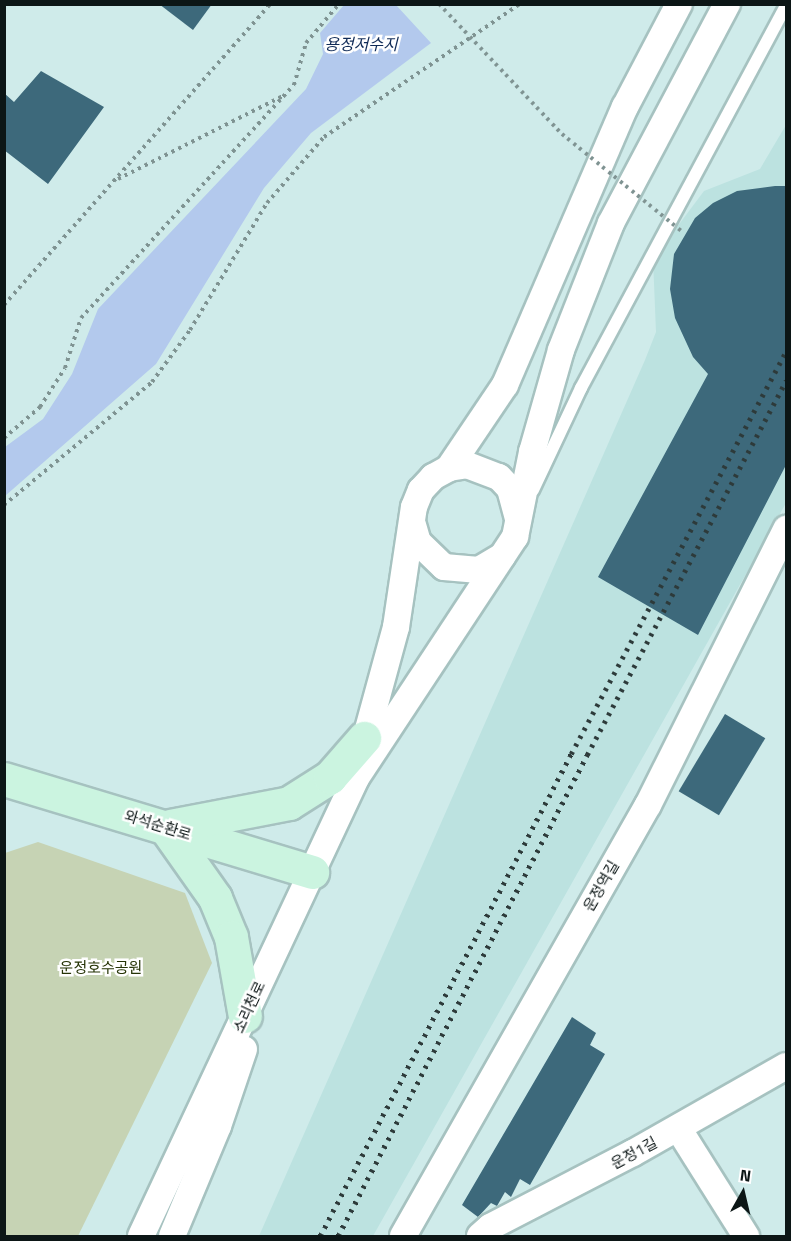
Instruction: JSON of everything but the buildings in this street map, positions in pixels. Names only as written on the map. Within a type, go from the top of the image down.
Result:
[{"type":"street","points":[[448,468],[505,385],[519,357],[625,107],[679,4]]},
{"type":"street","points":[[356,778],[507,552],[519,521],[532,452],[561,350],[611,224],[727,4]]},
{"type":"street","points":[[356,778],[364,738],[396,627],[414,507],[421,490],[433,477],[448,468],[467,465],[499,477],[510,489],[519,521]]},
{"type":"street","points":[[413,525],[418,542],[444,567],[479,570],[507,552]]},
{"type":"street","name":"운정역길","points":[[403,1236],[648,805],[786,529]]},
{"type":"street","points":[[245,1016],[231,937],[215,898],[165,827],[289,804],[330,777],[364,738]]},
{"type":"street","name":"와석순환로","points":[[4,778],[312,872]]},
{"type":"street","name":"소리천로","points":[[141,1236],[356,778]]},
{"type":"street","points":[[172,1236],[218,1126],[284,932]]},
{"type":"street","name":"운정1길","points":[[480,1236],[490,1227],[678,1128],[786,1066]]},
{"type":"street","points":[[678,1128],[746,1236]]},
{"type":"lane","points":[[519,521],[581,388],[786,5]]},
{"type":"path","points":[[4,305],[270,4]]},
{"type":"path","points":[[4,438],[40,407],[65,368],[81,318],[294,85],[306,43],[339,4]]},
{"type":"path","points":[[439,4],[491,64],[562,134],[684,233]]},
{"type":"path","points":[[4,505],[152,382],[189,330],[267,203],[324,137],[520,4]]},
{"type":"path","points":[[115,180],[286,94]]},
{"type":"path","points":[[4,854],[4,859]]},
{"type":"shaded area","points":[[786,125],[786,503],[373,1236],[259,1236],[645,360],[656,332],[653,259],[704,191],[760,169]]},
{"type":"green space","name":"운정호수공원","points":[[38,842],[185,893],[212,963],[78,1236],[5,1236],[5,853]]},
{"type":"water","name":"용정저수지","points":[[344,5],[396,5],[431,43],[311,133],[264,188],[156,364],[5,496],[5,447],[43,419],[72,374],[98,309],[306,89],[323,54],[320,33]]},
{"type":"railway","points":[[320,1236],[571,754],[786,351]]},
{"type":"railway","points":[[338,1236],[587,755],[786,381]]}]
